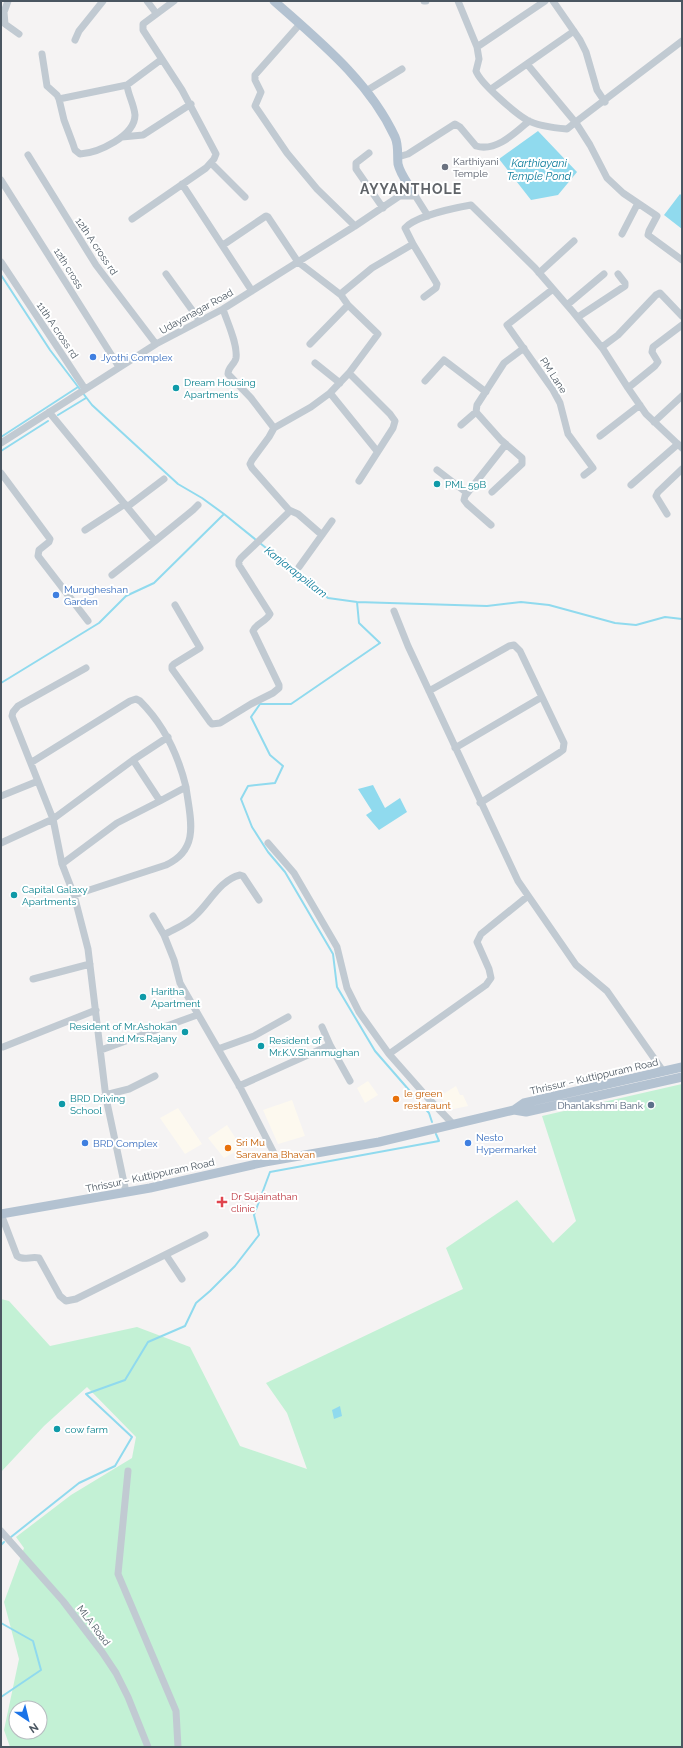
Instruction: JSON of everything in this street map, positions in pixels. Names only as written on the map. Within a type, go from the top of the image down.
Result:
[{"type":"main road","points":[[274,1],[318,39],[366,91],[387,122],[395,138],[397,143],[399,168],[413,192]]},
{"type":"main road","name":"Thrissur – Kuttippuram Road","points":[[1,1214],[126,1192],[277,1159],[379,1142],[452,1123],[514,1110],[524,1104],[682,1067]]},
{"type":"main road","name":"Thrissur – Kuttippuram Road","points":[[514,1110],[526,1112],[682,1077]]},
{"type":"street","points":[[7,1],[4,12],[5,24],[18,34]]},
{"type":"street","points":[[75,40],[79,31],[103,1]]},
{"type":"street","points":[[147,1],[156,13]]},
{"type":"street","points":[[132,219],[211,163],[216,154],[190,104],[142,27],[143,24],[156,13],[174,1]]},
{"type":"street","points":[[458,1],[477,47],[479,58],[476,71],[478,76],[515,112],[529,121],[567,129],[605,102],[682,41]]},
{"type":"street","points":[[477,47],[545,1]]},
{"type":"street","points":[[553,1],[574,31],[586,52],[597,90],[605,102]]},
{"type":"street","points":[[300,24],[255,75],[255,80],[261,92],[255,106],[287,153],[317,189],[355,226]]},
{"type":"street","points":[[491,89],[574,31]]},
{"type":"street","points":[[42,54],[47,86],[50,90],[57,94],[73,144],[80,154],[111,144],[122,137],[134,123],[135,116],[127,85]]},
{"type":"street","points":[[59,99],[127,85],[162,59]]},
{"type":"street","points":[[527,64],[576,123],[590,145],[607,178],[623,193],[657,216],[648,235],[682,260]]},
{"type":"street","points":[[366,91],[402,69]]},
{"type":"street","points":[[122,137],[143,135],[190,104]]},
{"type":"street","points":[[398,157],[408,154],[455,124],[460,127],[476,146],[488,148],[506,139],[529,121]]},
{"type":"street","points":[[369,153],[356,163],[356,169],[383,208]]},
{"type":"street","name":"12th A cross rd","points":[[28,155],[96,265],[156,344]]},
{"type":"street","points":[[211,163],[245,197]]},
{"type":"street","points":[[405,179],[401,195],[413,192],[428,216]]},
{"type":"street","name":"12th cross","points":[[1,180],[119,367]]},
{"type":"street","points":[[182,184],[252,290]]},
{"type":"street","name":"Udayanagar Road","points":[[1,443],[156,344],[223,309],[355,226],[401,195]]},
{"type":"street","points":[[622,234],[638,203]]},
{"type":"street","points":[[424,297],[436,288],[437,284],[405,228],[409,224],[428,216],[471,205],[539,273],[578,317],[602,347],[640,405],[654,422],[680,446],[631,485]]},
{"type":"street","points":[[222,245],[266,216],[268,217],[298,262],[342,295],[348,305],[378,334],[349,373],[330,393],[311,407],[274,428],[250,464],[289,510],[298,514],[322,535]]},
{"type":"street","points":[[539,273],[574,241]]},
{"type":"street","points":[[342,295],[343,292],[372,268],[413,244]]},
{"type":"street","name":"11th A cross rd","points":[[1,262],[83,390]]},
{"type":"street","points":[[166,274],[200,321]]},
{"type":"street","points":[[567,305],[604,274]]},
{"type":"street","points":[[578,317],[625,286],[625,283],[618,274]]},
{"type":"street","name":"PM Lane","points":[[553,289],[507,324],[554,390],[560,403],[568,434],[593,468],[584,475]]},
{"type":"street","points":[[602,347],[618,335],[656,295],[660,293],[682,316]]},
{"type":"street","points":[[310,344],[348,305]]},
{"type":"street","points":[[223,309],[236,354],[235,362],[229,368],[228,374],[251,398],[274,428]]},
{"type":"street","points":[[628,388],[658,362],[652,352],[653,347],[682,325]]},
{"type":"street","points":[[461,425],[476,412],[477,406],[504,363],[524,348]]},
{"type":"street","points":[[425,381],[444,360],[486,392]]},
{"type":"street","points":[[315,364],[340,383]]},
{"type":"street","points":[[349,373],[390,414],[395,425],[359,481]]},
{"type":"street","points":[[330,393],[377,451]]},
{"type":"street","points":[[654,422],[682,396]]},
{"type":"street","points":[[600,436],[640,405]]},
{"type":"street","points":[[49,412],[154,541]]},
{"type":"street","points":[[476,412],[506,444],[522,458],[522,464],[492,492]]},
{"type":"street","points":[[491,524],[467,504],[464,500],[464,496],[506,444]]},
{"type":"street","points":[[667,514],[656,496],[658,492],[682,469]]},
{"type":"street","points":[[437,470],[467,493]]},
{"type":"street","points":[[1,473],[50,539],[50,542],[39,550],[38,556],[88,621]]},
{"type":"street","points":[[86,530],[164,479]]},
{"type":"street","points":[[112,575],[194,510],[198,505]]},
{"type":"street","points":[[175,605],[200,648],[174,664],[172,669],[212,724],[220,723],[251,704],[273,693],[279,688],[279,685],[253,631],[254,628],[268,618],[270,614],[239,565],[239,561],[288,513],[289,510]]},
{"type":"street","points":[[299,567],[332,521]]},
{"type":"street","points":[[394,611],[480,803],[518,881],[576,965],[607,990],[663,1071]]},
{"type":"street","points":[[429,691],[509,646],[514,645],[520,651],[564,743],[564,750],[480,803]]},
{"type":"street","points":[[86,668],[18,706],[12,712],[12,716],[32,762],[53,819],[62,864],[74,895],[90,964],[105,1095],[126,1192]]},
{"type":"street","points":[[455,748],[542,697]]},
{"type":"street","points":[[32,762],[130,701],[136,699],[152,713],[168,737],[180,766],[186,788],[191,832],[189,842],[178,858],[166,865],[74,895]]},
{"type":"street","points":[[1,843],[53,819],[133,760],[168,737]]},
{"type":"street","points":[[133,760],[160,801]]},
{"type":"street","points":[[1,796],[38,781]]},
{"type":"street","points":[[62,864],[117,822],[186,788]]},
{"type":"street","points":[[268,843],[294,874],[337,947],[347,988],[359,1012],[389,1054],[452,1123]]},
{"type":"street","points":[[164,935],[196,916],[224,884],[235,876],[243,876],[259,900]]},
{"type":"street","points":[[389,1054],[486,985],[491,978],[489,969],[477,942],[481,934],[528,896]]},
{"type":"street","points":[[153,916],[164,935],[174,960],[180,983],[239,1086],[277,1159]]},
{"type":"street","points":[[33,979],[90,964]]},
{"type":"street","points":[[3,1047],[96,1010]]},
{"type":"street","points":[[101,1050],[197,1015]]},
{"type":"street","points":[[218,1049],[254,1036],[288,1017]]},
{"type":"street","points":[[322,1027],[350,1081]]},
{"type":"street","points":[[239,1086],[330,1045]]},
{"type":"street","points":[[105,1095],[129,1089],[155,1076]]},
{"type":"street","points":[[1,1214],[17,1256],[22,1259],[31,1257],[39,1258],[60,1296],[66,1301],[76,1299],[205,1235]]},
{"type":"street","points":[[166,1255],[182,1279]]},
{"type":"street","points":[[128,1471],[118,1574],[176,1711],[178,1747]]},
{"type":"street","name":"MLA Road","points":[[1,1531],[63,1601],[102,1652],[116,1673],[125,1691],[148,1747]]},
{"type":"shaded area","points":[[368,1081],[378,1095],[365,1103],[357,1088]]},
{"type":"shaded area","points":[[456,1086],[460,1095],[463,1095],[468,1106],[449,1110],[440,1096]]},
{"type":"shaded area","points":[[292,1100],[305,1136],[278,1144],[263,1110]]},
{"type":"shaded area","points":[[178,1108],[202,1144],[185,1154],[160,1118]]},
{"type":"shaded area","points":[[227,1125],[242,1148],[224,1158],[208,1138]]},
{"type":"green space","points":[[682,1084],[682,1747],[10,1747],[4,1730],[8,1711],[8,1740],[48,1740],[48,1700],[10,1700],[19,1659],[4,1602],[24,1548],[16,1537],[71,1495],[132,1458],[136,1437],[87,1387],[44,1426],[1,1472],[1,1299],[9,1301],[50,1346],[137,1327],[190,1347],[240,1446],[307,1469],[287,1413],[266,1383],[463,1289],[446,1248],[517,1200],[553,1243],[576,1221],[542,1116]]},
{"type":"water","name":"Karthiayani Temple Pond","points":[[538,131],[577,172],[558,195],[531,200],[499,159]]},
{"type":"water","points":[[680,194],[682,196],[682,229],[664,215]]},
{"type":"water","points":[[373,785],[385,808],[400,798],[407,812],[379,830],[366,815],[372,811],[358,789]]},
{"type":"water","points":[[340,1406],[342,1416],[334,1419],[332,1410]]},
{"type":"waterway","points":[[1,275],[50,350],[92,405],[178,484],[202,498],[224,514]]},
{"type":"waterway","points":[[1,437],[78,387]]},
{"type":"waterway","points":[[58,415],[86,398]]},
{"type":"waterway","points":[[1,451],[48,421]]},
{"type":"waterway","name":"Kanjarappillam","points":[[1,683],[99,623],[126,596],[154,583],[224,514],[328,598],[357,602],[487,606],[521,602],[549,605],[615,623],[636,625],[665,617],[682,619]]},
{"type":"waterway","points":[[357,602],[359,623],[380,643],[291,704],[260,704],[251,717],[270,755],[283,766],[275,783],[248,786],[241,799],[252,827],[268,852],[285,872],[333,954],[337,987],[375,1051],[429,1113],[432,1122]]},
{"type":"waterway","points":[[11,1537],[79,1483],[115,1466],[132,1437],[86,1394],[125,1380],[148,1342],[185,1326],[196,1303],[235,1266],[259,1235],[254,1215],[270,1172],[439,1141],[436,1134]]},
{"type":"waterway","points":[[1,1545],[4,1542]]},
{"type":"waterway","points":[[1,1623],[33,1641],[41,1670],[1,1697]]},
{"type":"place","name":"Karthiyani Temple","points":[[445,167]]},
{"type":"place","name":"Jyothi Complex","points":[[93,357]]},
{"type":"place","name":"Dream Housing Apartments","points":[[176,388]]},
{"type":"place","name":"PML 59B","points":[[437,484]]},
{"type":"place","name":"Murugheshan Garden","points":[[56,595]]},
{"type":"place","name":"Capital Galaxy Apartments","points":[[14,895]]},
{"type":"place","name":"Haritha Apartment","points":[[143,997]]},
{"type":"place","name":"Resident of Mr.Ashokan and Mrs.Rajany","points":[[185,1032]]},
{"type":"place","name":"Resident of Mr.K.V.Shanmughan","points":[[261,1046]]},
{"type":"place","name":"le green restaraunt","points":[[396,1099]]},
{"type":"place","name":"BRD Driving School","points":[[62,1104]]},
{"type":"place","name":"Dhanlakshmi Bank","points":[[651,1105]]},
{"type":"place","name":"BRD Complex","points":[[85,1143]]},
{"type":"place","name":"Nesto Hypermarket","points":[[468,1143]]},
{"type":"place","name":"Sri Mu Saravana Bhavan","points":[[228,1148]]},
{"type":"place","name":"Dr Sujainathan clinic","points":[[222,1202]]},
{"type":"place","name":"cow farm","points":[[57,1429]]},
{"type":"district","name":"AYYANTHOLE","points":[[411,189]]}]
